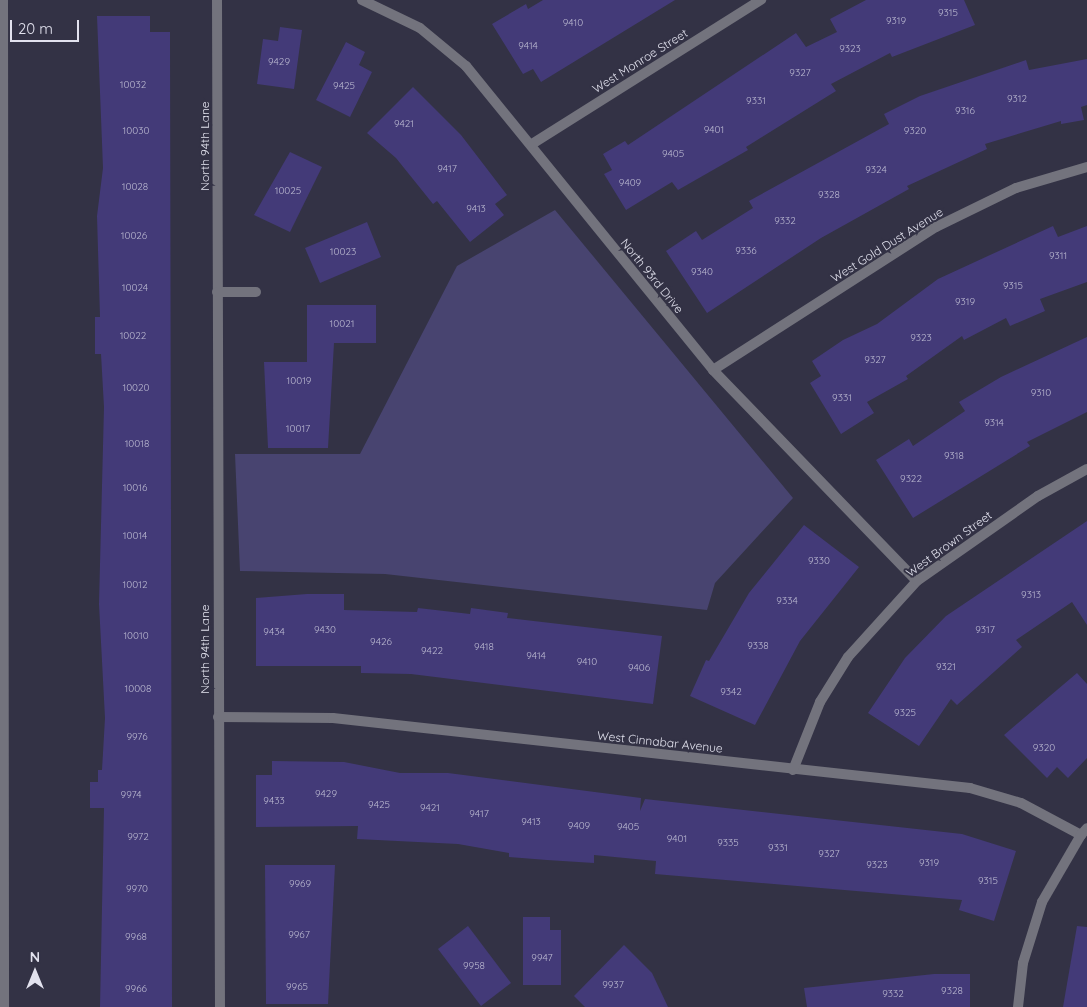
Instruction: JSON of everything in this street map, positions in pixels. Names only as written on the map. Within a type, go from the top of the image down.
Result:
[{"type":"street","points":[[3,0],[4,1007]]},
{"type":"street","name":"North 94th Lane","points":[[218,0],[217,292],[220,1007]]},
{"type":"street","name":"North 93rd Drive","points":[[362,0],[447,46],[532,144],[713,370],[917,581]]},
{"type":"street","name":"West Monroe Street","points":[[532,144],[762,0]]},
{"type":"street","name":"West Gold Dust Avenue","points":[[713,370],[936,227],[1016,188],[1087,167]]},
{"type":"street","points":[[217,292],[256,292]]},
{"type":"street","name":"West Brown Street","points":[[793,770],[820,702],[844,664],[917,581],[1031,501],[1087,469]]},
{"type":"street","name":"West Cinnabar Avenue","points":[[218,717],[333,718],[977,790],[1046,814],[1084,832]]},
{"type":"street","points":[[1018,1007],[1023,962],[1042,902],[1084,832]]},
{"type":"shaded area","points":[[555,210],[793,498],[715,583],[707,610],[385,574],[240,571],[235,454],[360,454],[457,266]]},
{"type":"building","points":[[543,0],[675,0],[541,82],[533,69],[523,74],[492,24],[526,4],[528,9]]},
{"type":"building","points":[[866,0],[964,0],[975,25],[892,57],[890,53],[831,84],[836,91],[746,147],[748,150],[678,190],[672,182],[626,210],[604,174],[612,170],[603,154],[625,141],[628,145],[796,33],[806,47],[837,32],[830,19]]},
{"type":"building","points":[[97,16],[150,16],[150,32],[170,32],[172,1007],[100,1007],[104,808],[90,808],[90,782],[98,782],[98,770],[102,770],[105,718],[99,604],[104,407],[101,354],[95,354],[95,317],[100,317],[97,216],[103,168]]},
{"type":"building","points":[[280,27],[302,30],[294,89],[257,84],[263,39],[278,41]]},
{"type":"building","points":[[346,42],[365,52],[359,65],[372,72],[350,117],[316,100]]},
{"type":"building","points":[[1087,59],[1087,105],[1081,107],[1084,120],[1061,124],[1061,121],[985,144],[987,149],[907,186],[909,189],[821,238],[707,313],[666,251],[696,231],[702,240],[753,208],[749,201],[889,124],[884,114],[920,96],[1026,60],[1029,70]]},
{"type":"building","points":[[413,87],[461,135],[507,195],[495,204],[504,215],[470,242],[437,201],[433,204],[396,158],[367,133]]},
{"type":"building","points":[[290,152],[322,167],[290,232],[254,215]]},
{"type":"building","points":[[367,222],[381,257],[320,283],[305,248]]},
{"type":"building","points":[[1053,226],[1058,237],[1087,226],[1087,282],[1040,299],[1045,311],[1010,326],[1006,318],[964,340],[962,336],[906,376],[908,379],[867,402],[874,413],[841,434],[810,383],[821,376],[812,361],[843,340],[877,324],[938,279]]},
{"type":"building","points":[[307,305],[376,305],[376,343],[334,343],[328,448],[268,448],[264,362],[307,362]]},
{"type":"building","points":[[1087,337],[1087,412],[1027,442],[1030,446],[913,518],[876,460],[909,439],[913,446],[965,411],[959,402],[1001,377]]},
{"type":"building","points":[[1087,521],[1087,625],[1072,602],[1016,640],[1022,647],[957,705],[951,699],[919,746],[868,713],[905,658],[946,616]]},
{"type":"building","points":[[804,525],[859,567],[800,641],[755,725],[690,696],[706,660],[709,661],[749,593]]},
{"type":"building","points":[[307,594],[344,594],[344,610],[417,612],[418,608],[470,614],[471,608],[508,613],[507,618],[662,636],[653,704],[411,674],[361,673],[361,666],[256,666],[256,598]]},
{"type":"building","points":[[1077,673],[1087,684],[1087,758],[1068,778],[1057,767],[1047,778],[1004,735]]},
{"type":"building","points":[[272,761],[344,762],[400,773],[448,773],[641,798],[640,811],[645,799],[962,834],[1016,851],[994,921],[959,910],[962,900],[655,874],[656,861],[594,855],[594,863],[509,857],[509,853],[458,844],[357,839],[358,826],[256,827],[256,775],[272,775]]},
{"type":"building","points":[[265,865],[335,865],[328,1004],[266,1004]]},
{"type":"building","points":[[523,917],[550,917],[550,930],[561,930],[561,985],[523,985]]},
{"type":"building","points":[[468,926],[511,983],[481,1006],[438,949]]},
{"type":"building","points":[[1077,926],[1087,927],[1087,1007],[1063,1007]]},
{"type":"building","points":[[624,945],[652,973],[668,1007],[585,1007],[574,996]]},
{"type":"building","points":[[934,974],[970,974],[970,1007],[807,1007],[804,988]]}]
